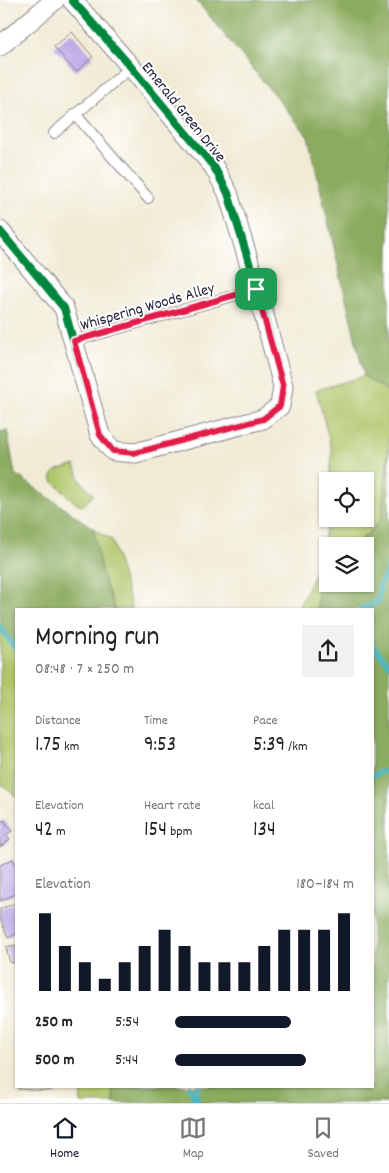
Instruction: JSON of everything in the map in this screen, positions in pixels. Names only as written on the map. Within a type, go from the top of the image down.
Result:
[{"type":"street","points":[[0,46],[55,0]]},
{"type":"street","name":"Emerald Green Drive","points":[[72,0],[131,67],[214,167],[228,193],[283,386],[280,406],[263,419],[135,453],[113,451],[100,435],[74,341]]},
{"type":"street","points":[[0,231],[64,308],[74,341]]},
{"type":"lane","points":[[54,133],[131,67]]},
{"type":"lane","points":[[75,114],[148,198]]},
{"type":"lane","name":"Whispering Woods Alley","points":[[74,341],[256,289]]},
{"type":"green space","points":[[196,0],[389,0],[389,392],[364,376],[308,136]]},
{"type":"green space","points":[[364,376],[389,392],[389,449],[381,521],[364,537],[324,537],[326,527],[374,527],[374,472],[331,472],[332,451],[316,390]]},
{"type":"green space","points":[[7,430],[15,474],[93,528],[102,575],[115,608],[15,608],[15,649],[0,627],[0,432]]},
{"type":"green space","points":[[389,449],[389,1103],[114,1103],[113,1088],[374,1088],[374,608],[317,608],[319,563],[319,592],[374,592],[374,537],[364,537],[381,521]]},
{"type":"green space","points":[[75,465],[80,480],[94,495],[83,506],[75,503],[51,479],[55,471]]},
{"type":"green space","points":[[93,528],[112,540],[132,608],[115,608],[102,575]]},
{"type":"green space","points":[[319,563],[317,608],[298,608]]},
{"type":"green space","points":[[0,627],[15,649],[15,795],[0,783]]},
{"type":"green space","points":[[80,1088],[113,1088],[114,1103],[81,1103]]},
{"type":"building","points":[[72,32],[93,57],[76,72],[54,47]]},
{"type":"building","points":[[4,820],[12,831],[6,835],[10,840],[0,847],[0,823]]},
{"type":"building","points":[[13,859],[15,864],[15,894],[0,901],[0,865]]},
{"type":"building","points":[[15,903],[15,934],[8,938],[0,918],[0,909]]},
{"type":"building","points":[[15,945],[15,965],[14,962],[10,963],[6,947]]},
{"type":"building","points":[[51,1088],[51,1091],[18,1089]]},
{"type":"waterway","points":[[363,608],[378,602],[380,585],[388,569],[389,562]]},
{"type":"waterway","points":[[0,627],[15,649]]},
{"type":"waterway","points":[[374,646],[389,665]]},
{"type":"waterway","points":[[374,775],[389,769]]},
{"type":"waterway","points":[[190,1088],[196,1103]]},
{"type":"waterway","points":[[197,1088],[198,1103]]},
{"type":"cycle path","points":[[0,231],[64,308],[100,435],[113,451],[135,453],[263,419],[280,406],[283,386],[257,289],[228,193],[214,167],[131,67],[72,0]]},
{"type":"route","points":[[256,289],[283,386],[280,406],[263,419],[135,453],[113,451],[100,435],[74,341],[256,289]]}]
